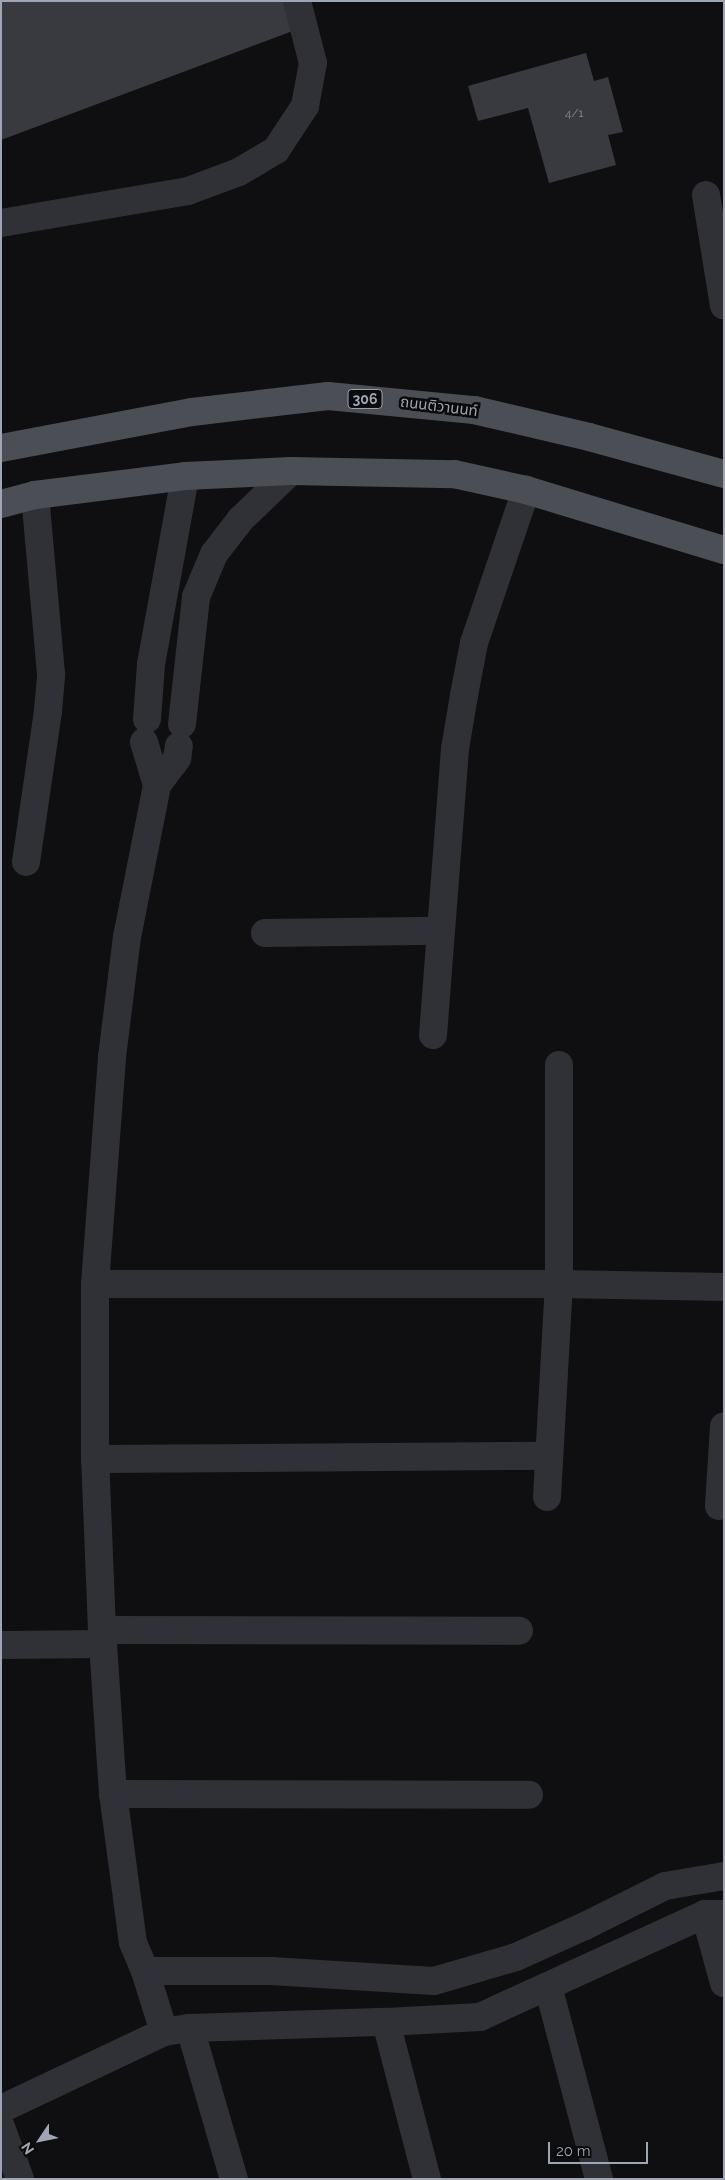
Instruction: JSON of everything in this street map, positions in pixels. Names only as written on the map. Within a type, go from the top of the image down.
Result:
[{"type":"main road","name":"ถนนติวานนท์","points":[[1,448],[192,412],[328,396],[474,410],[589,437],[724,474]]},
{"type":"main road","points":[[1,504],[35,496],[185,476],[291,471],[454,474],[526,490],[724,550]]},
{"type":"street","points":[[1,223],[188,191],[239,172],[276,150],[304,106],[313,63],[297,1]]},
{"type":"street","points":[[706,195],[724,306]]},
{"type":"street","points":[[157,785],[177,758],[196,597],[214,554],[241,519],[291,471]]},
{"type":"street","points":[[185,476],[151,664],[146,730],[157,785],[127,938],[112,1057],[95,1284],[95,1459],[102,1637],[113,1794],[133,1943],[145,1971],[177,2030],[234,2179]]},
{"type":"street","points":[[433,1035],[455,749],[464,695],[474,643],[526,490]]},
{"type":"street","points":[[26,862],[48,711],[51,674],[35,496]]},
{"type":"street","points":[[155,641],[190,647]]},
{"type":"street","points":[[265,933],[440,931]]},
{"type":"street","points":[[547,1497],[559,1284],[559,1065]]},
{"type":"street","points":[[95,1284],[559,1284],[724,1287]]},
{"type":"street","points":[[719,1506],[724,1426]]},
{"type":"street","points":[[95,1459],[550,1456]]},
{"type":"street","points":[[1,1644],[102,1637],[519,1631]]},
{"type":"street","points":[[113,1794],[529,1795]]},
{"type":"street","points":[[145,1971],[272,1971],[434,1981],[516,1957],[585,1926],[665,1886],[724,1876]]},
{"type":"street","points":[[1,2109],[177,2030],[480,2017],[715,1914],[724,1983]]},
{"type":"street","points":[[548,1986],[598,2179]]},
{"type":"street","points":[[386,2022],[426,2179]]},
{"type":"street","points":[[1,2127],[20,2179]]},
{"type":"building","points":[[1,1],[287,1],[298,29],[1,140]]},
{"type":"building","points":[[586,53],[594,81],[608,77],[623,132],[608,135],[616,165],[549,183],[528,108],[478,121],[468,86]]}]
